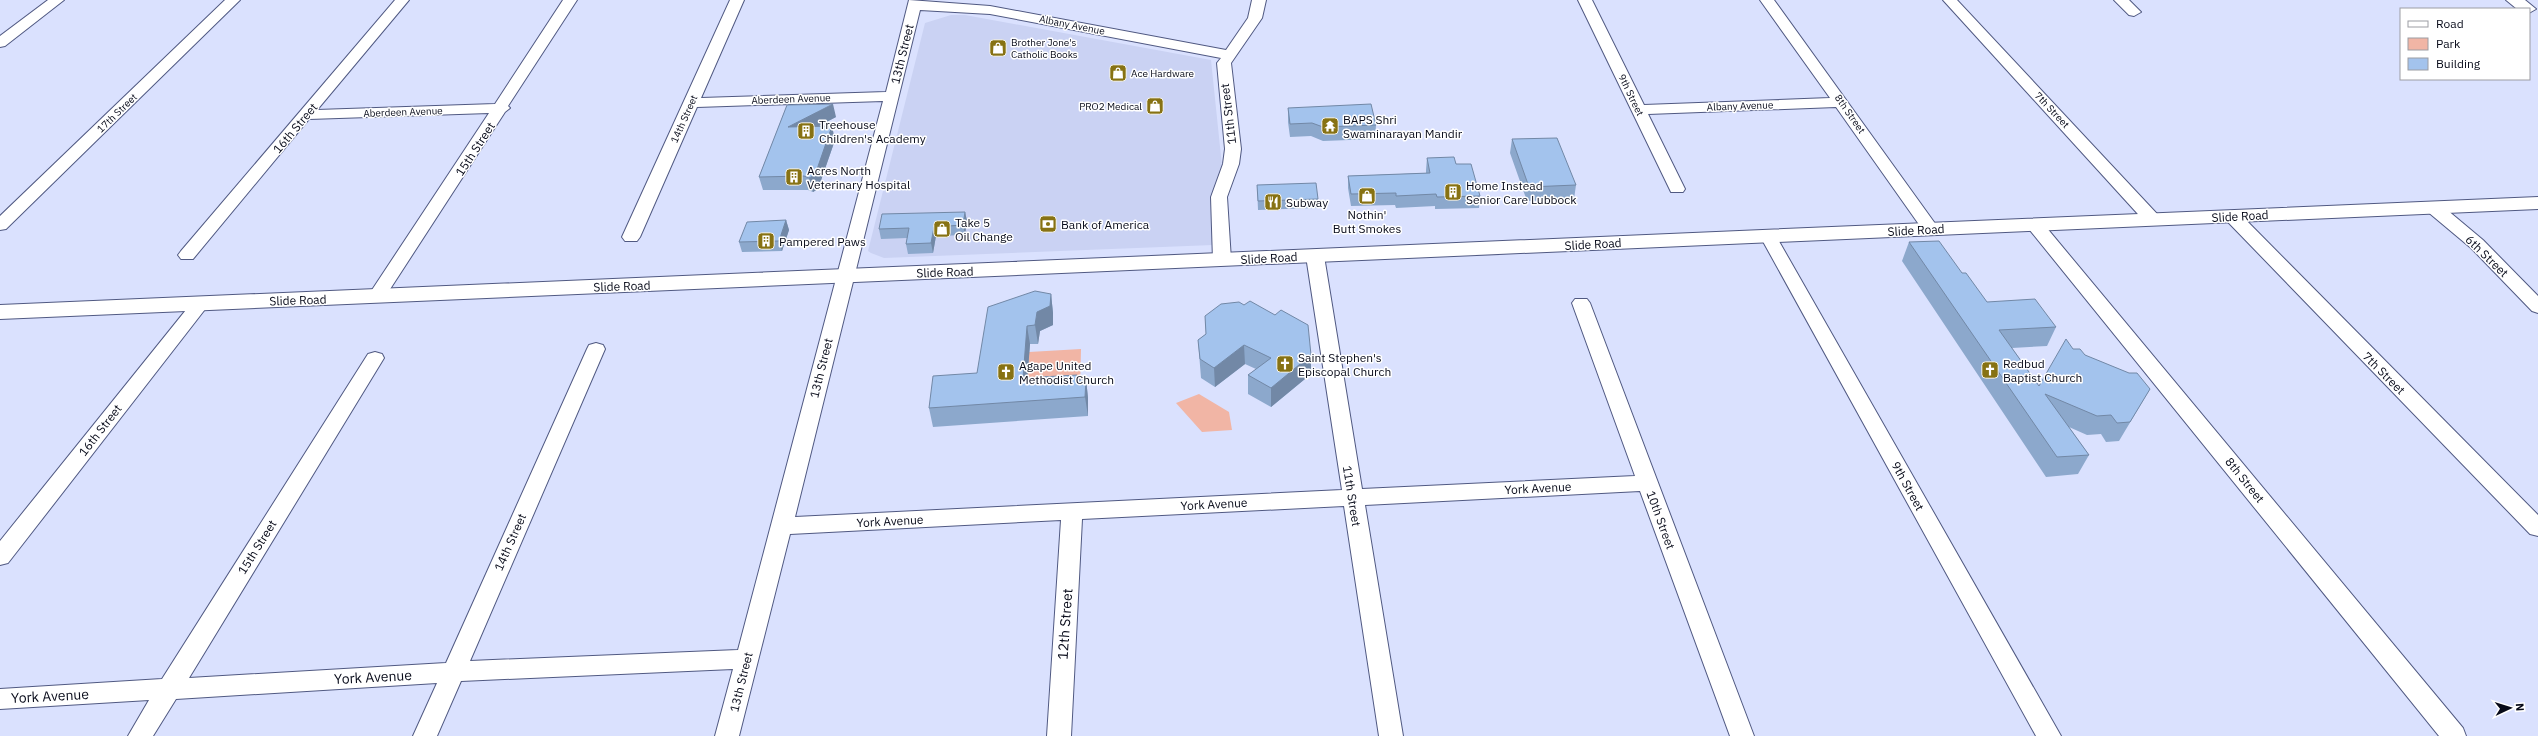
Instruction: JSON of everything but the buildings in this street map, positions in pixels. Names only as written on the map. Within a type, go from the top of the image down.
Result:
[{"type":"main road","points":[[2514,0],[2527,8]]},
{"type":"main road","name":"Slide Road","points":[[0,312],[2538,203]]},
{"type":"street","points":[[0,43],[16,34],[57,0]]},
{"type":"street","name":"17th Street","points":[[0,226],[233,0]]},
{"type":"street","name":"16th Street","points":[[187,256],[402,0]]},
{"type":"street","name":"15th Street","points":[[377,296],[502,108],[570,0]]},
{"type":"street","name":"14th Street","points":[[631,237],[738,0]]},
{"type":"street","name":"11th Street","points":[[1222,260],[1219,197],[1231,164],[1233,149],[1224,63],[1228,55],[1255,18],[1259,0]]},
{"type":"street","name":"9th Street","points":[[1585,0],[1677,189]]},
{"type":"street","name":"8th Street","points":[[1767,0],[1842,102],[1931,229]]},
{"type":"street","name":"7th Street","points":[[1950,0],[2153,220]]},
{"type":"street","points":[[2121,0],[2134,12]]},
{"type":"street","name":"Albany Avenue","points":[[915,3],[990,10],[1228,55]]},
{"type":"street","name":"13th Street","points":[[727,736],[915,3]]},
{"type":"street","name":"Aberdeen Avenue","points":[[691,103],[892,96]]},
{"type":"street","name":"Albany Avenue","points":[[1638,110],[1842,102]]},
{"type":"street","name":"Aberdeen Avenue","points":[[305,115],[502,108]]},
{"type":"street","name":"6th Street","points":[[2434,208],[2477,244],[2538,307]]},
{"type":"street","name":"7th Street","points":[[2232,216],[2538,528]]},
{"type":"street","name":"8th Street","points":[[2035,225],[2454,736]]},
{"type":"street","name":"9th Street","points":[[1768,236],[2049,736]]},
{"type":"street","name":"11th Street","points":[[1315,256],[1391,736]]},
{"type":"street","name":"10th Street","points":[[1580,303],[1742,736]]},
{"type":"street","name":"16th Street","points":[[0,557],[200,304]]},
{"type":"street","name":"14th Street","points":[[425,736],[596,349]]},
{"type":"street","name":"15th Street","points":[[140,736],[374,358]]},
{"type":"street","name":"York Avenue","points":[[781,526],[1647,483]]},
{"type":"street","name":"12th Street","points":[[1060,736],[1072,511]]},
{"type":"street","name":"York Avenue","points":[[0,699],[453,672],[746,659]]},
{"type":"shaded area","points":[[951,15],[965,15],[1211,60],[1222,166],[1210,199],[1213,245],[884,258],[868,251],[925,23]]},
{"type":"green space","points":[[1081,349],[1080,394],[1026,397],[1029,352]]},
{"type":"green space","points":[[1199,394],[1229,412],[1232,430],[1202,432],[1176,403]]},
{"type":"place","name":"Brother Jone's Catholic Books","points":[[998,48]]},
{"type":"place","name":"Ace Hardware","points":[[1118,73]]},
{"type":"place","name":"PRO2 Medical","points":[[1155,106]]},
{"type":"place","name":"BAPS Shri Swaminarayan Mandir","points":[[1330,126]]},
{"type":"place","name":"Treehouse Children's Academy","points":[[806,131]]},
{"type":"place","name":"Acres North Veterinary Hospital","points":[[794,177]]},
{"type":"place","name":"Home Instead Senior Care Lubbock","points":[[1453,192]]},
{"type":"place","name":"Nothin' Butt Smokes","points":[[1367,196]]},
{"type":"place","name":"Subway","points":[[1273,202]]},
{"type":"place","name":"Bank of America","points":[[1048,224]]},
{"type":"place","name":"Take 5 Oil Change","points":[[942,229]]},
{"type":"place","name":"Pampered Paws","points":[[766,241]]},
{"type":"place","name":"Saint Stephen's Episcopal Church","points":[[1285,364]]},
{"type":"place","name":"Redbud Baptist Church","points":[[1990,370]]},
{"type":"place","name":"Agape United Methodist Church","points":[[1006,372]]}]
